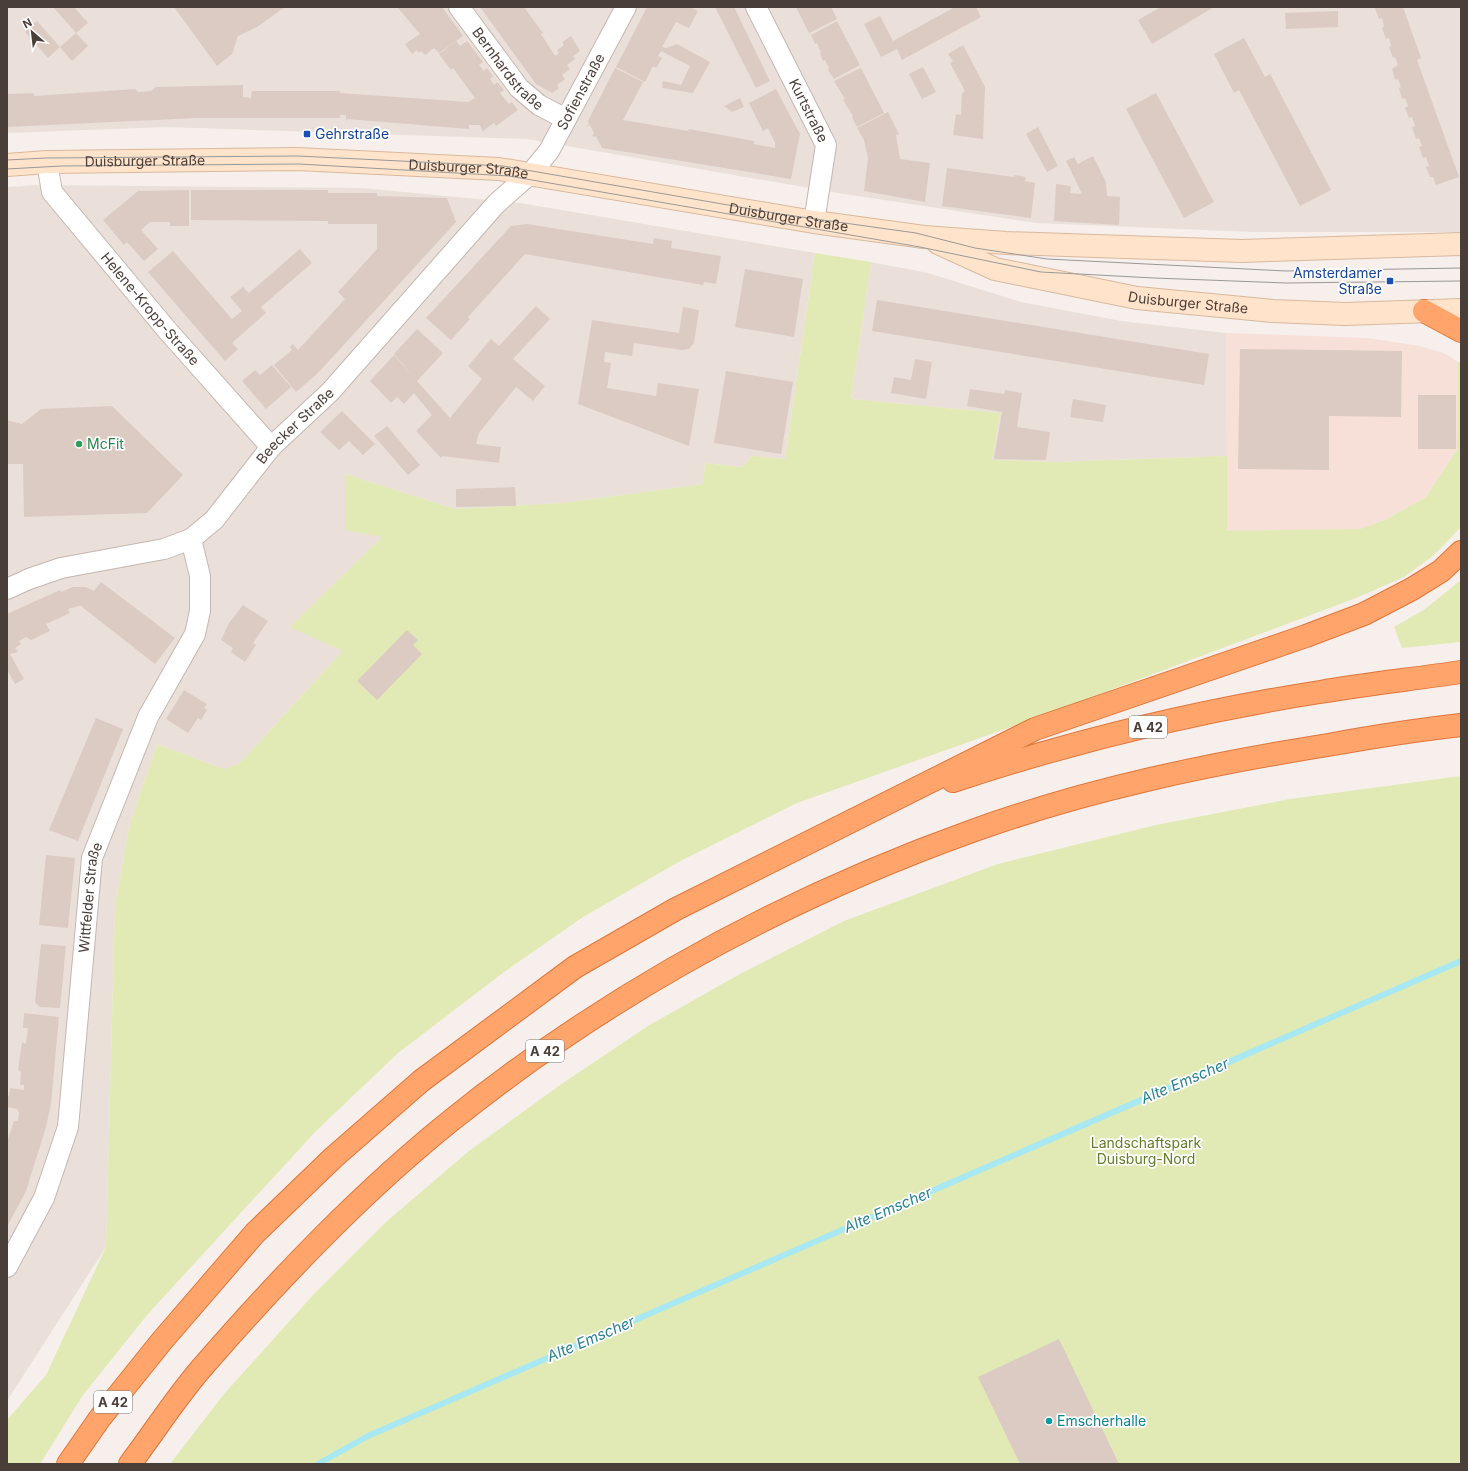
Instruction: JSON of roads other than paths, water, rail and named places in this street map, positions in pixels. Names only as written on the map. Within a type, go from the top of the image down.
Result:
[{"type":"highway","points":[[1424,312],[1461,331]]},
{"type":"highway","points":[[846,823],[1035,729],[1306,636],[1364,614],[1412,589],[1441,571],[1461,552]]},
{"type":"highway","name":"A 42","points":[[68,1464],[100,1418],[161,1342],[255,1233],[334,1157],[421,1081],[575,967],[676,909],[846,823],[954,781],[1102,738],[1212,712],[1320,692],[1461,672]]},
{"type":"highway","name":"A 42","points":[[130,1464],[203,1366],[290,1271],[367,1194],[451,1120],[513,1073],[640,988],[695,957],[800,901],[888,862],[979,828],[1074,799],[1179,773],[1276,754],[1427,728],[1461,725]]},
{"type":"main road","name":"Duisburger Straße","points":[[7,165],[47,162],[297,159],[499,169],[814,222],[924,237],[1006,243],[1242,251],[1461,244]]},
{"type":"main road","name":"Duisburger Straße","points":[[924,237],[995,269],[1137,298],[1273,311],[1345,314],[1461,310]]},
{"type":"street","name":"Bernhardstraße","points":[[460,7],[519,88],[539,105],[566,119]]},
{"type":"street","name":"Sofienstraße","points":[[530,173],[549,151],[626,7]]},
{"type":"street","name":"Kurtstraße","points":[[756,7],[826,145],[814,222]]},
{"type":"street","name":"Helene-Kropp-Straße","points":[[47,162],[52,192],[167,330],[271,447]]},
{"type":"street","name":"Beecker Straße","points":[[7,589],[29,579],[61,568],[164,549],[191,539],[214,520],[271,447],[330,392],[496,204],[530,173]]},
{"type":"street","name":"Wittfelder Straße","points":[[7,1267],[44,1198],[68,1127],[92,858],[148,717],[195,634],[200,611],[200,576],[191,539]]},
{"type":"waterway","name":"Alte Emscher","points":[[318,1464],[368,1436],[1461,961]]},
{"type":"tram line","points":[[7,160],[46,158],[298,156],[503,166],[780,214],[916,233],[975,248],[1047,259],[1286,271],[1461,268]]},
{"type":"tram line","points":[[7,169],[61,166],[299,164],[509,176],[920,247],[1041,272],[1286,283],[1461,281]]},
{"type":"place","name":"Gehrstraße","points":[[307,134]]},
{"type":"place","name":"Amsterdamer Straße","points":[[1390,281]]},
{"type":"place","name":"McFit","points":[[79,444]]},
{"type":"place","name":"Emscherhalle","points":[[1049,1421]]},
{"type":"park label","name":"Landschaftspark Duisburg-Nord","points":[[1146,1152]]}]
